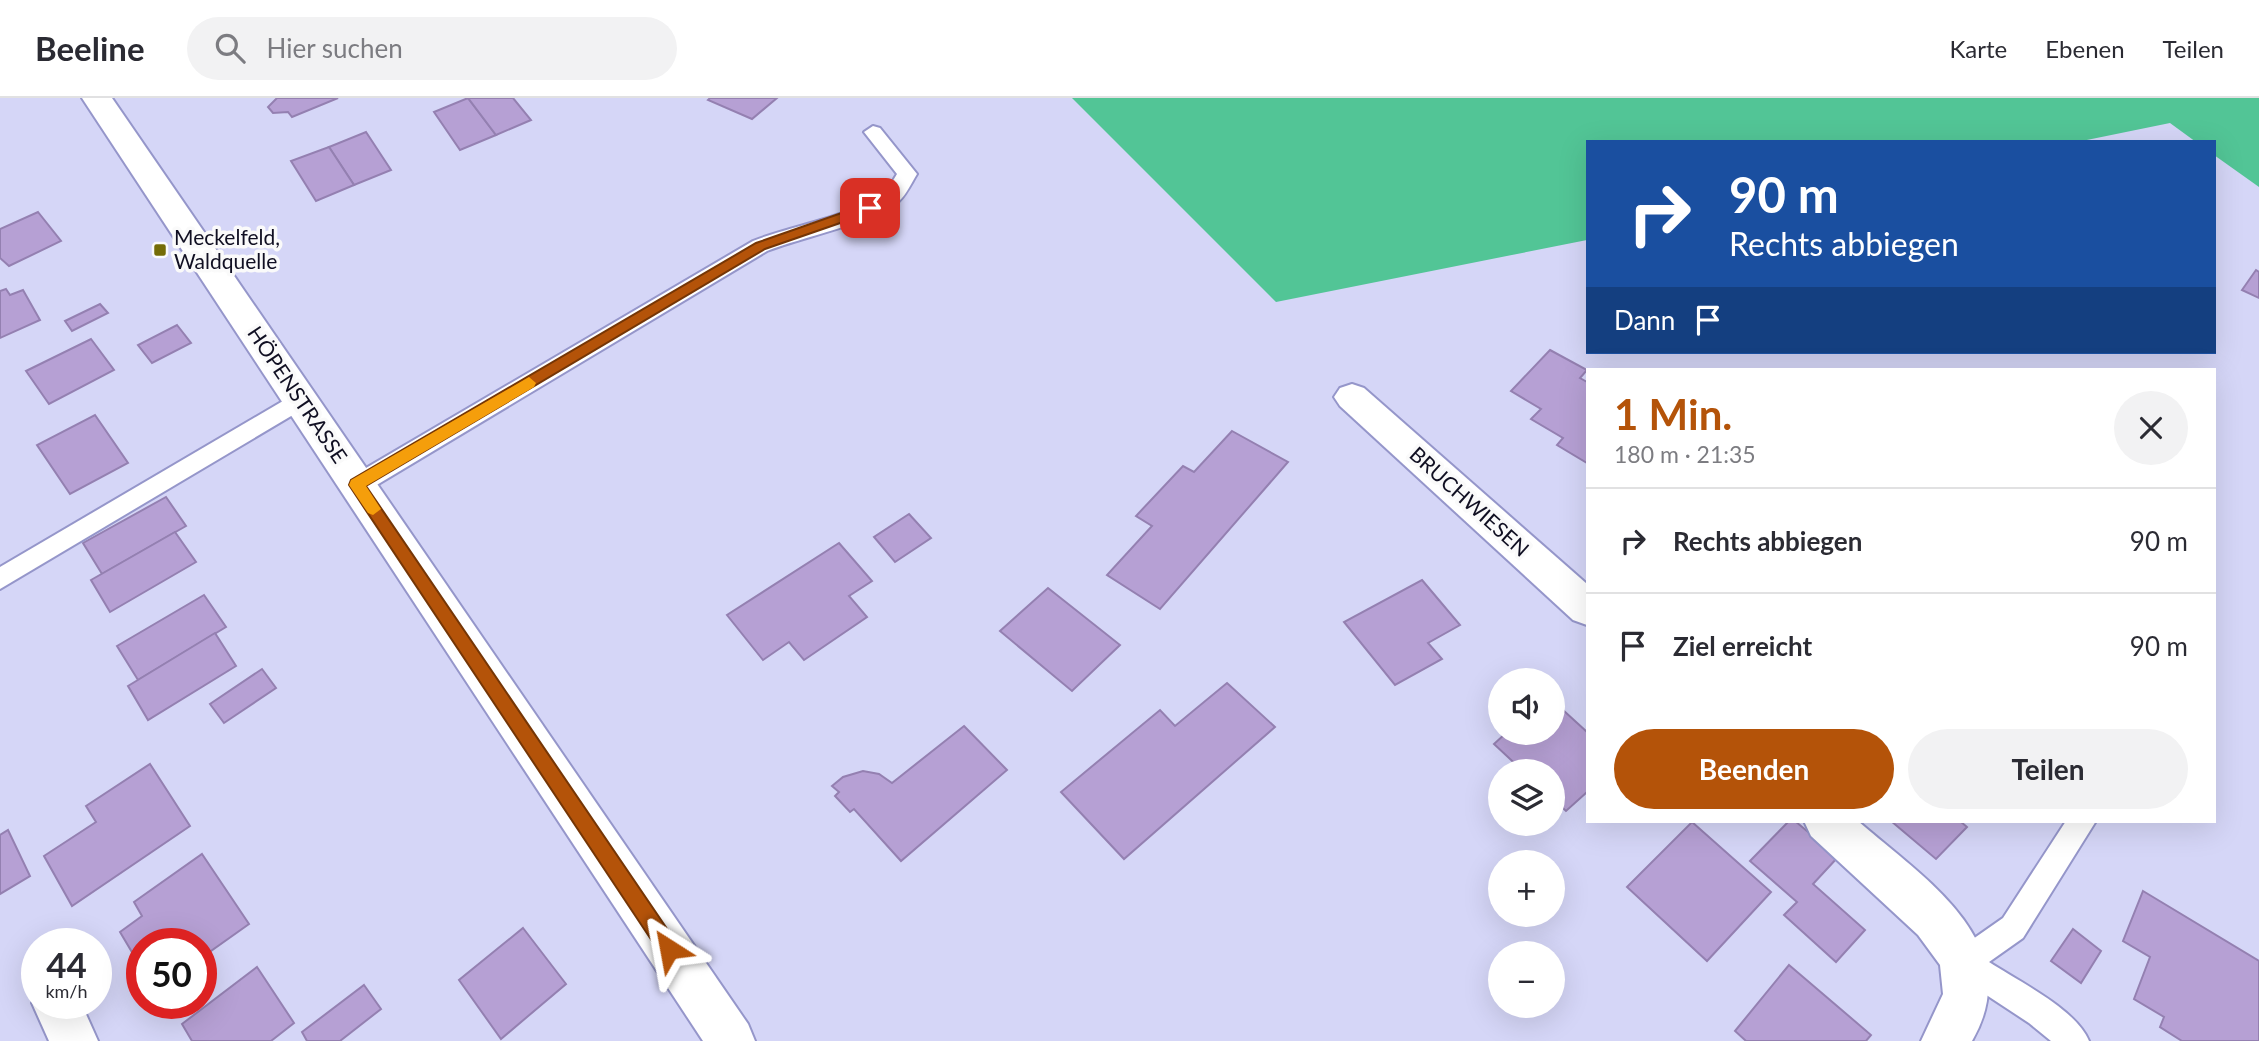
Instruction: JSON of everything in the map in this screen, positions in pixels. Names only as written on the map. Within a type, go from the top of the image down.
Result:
[{"type":"main road","name":"HÖPENSTRASSE","points":[[97,98],[731,1041]]},
{"type":"main road","name":"BRUCHWIESEN","points":[[1352,397],[1586,607]]},
{"type":"main road","points":[[1828,823],[1942,925],[1960,951],[1967,981],[1965,1007],[1945,1041]]},
{"type":"main road","points":[[64,1019],[74,1041]]},
{"type":"lane","points":[[357,485],[760,246],[789,234],[847,218],[892,197],[906,174],[873,132]]},
{"type":"lane","points":[[0,579],[300,400]]},
{"type":"lane","points":[[2074,1041],[2040,1012],[1963,963],[2013,928],[2081,823]]},
{"type":"green space","points":[[1072,98],[2259,98],[2259,187],[2216,156],[2216,140],[2193,140],[2170,123],[2087,140],[1586,140],[1586,240],[1276,302]]},
{"type":"building","points":[[277,98],[338,98],[292,117],[288,112],[273,113],[268,107]]},
{"type":"building","points":[[468,98],[496,135],[460,150],[434,112]]},
{"type":"building","points":[[468,98],[513,98],[531,120],[496,135]]},
{"type":"building","points":[[777,98],[752,119],[708,100]]},
{"type":"building","points":[[366,132],[391,170],[354,185],[329,147]]},
{"type":"building","points":[[329,147],[354,185],[316,201],[291,161]]},
{"type":"building","points":[[38,212],[61,241],[9,266],[0,258],[0,229]]},
{"type":"building","points":[[2256,270],[2259,272],[2259,298],[2242,290]]},
{"type":"building","points":[[6,289],[10,295],[23,290],[40,320],[0,338],[0,291]]},
{"type":"building","points":[[100,304],[108,313],[72,331],[65,321]]},
{"type":"building","points":[[177,325],[191,343],[152,363],[138,345]]},
{"type":"building","points":[[91,339],[114,370],[49,404],[26,371]]},
{"type":"building","points":[[1550,350],[1586,369],[1580,378],[1586,381],[1586,462],[1557,445],[1563,438],[1531,419],[1541,409],[1511,391]]},
{"type":"building","points":[[95,415],[128,463],[70,494],[37,445]]},
{"type":"building","points":[[1232,431],[1288,462],[1160,609],[1107,575],[1152,526],[1136,516],[1183,466],[1194,472]]},
{"type":"building","points":[[166,497],[186,526],[102,574],[83,543]]},
{"type":"building","points":[[909,514],[931,538],[895,562],[874,537]]},
{"type":"building","points":[[175,532],[196,562],[110,612],[91,580]]},
{"type":"building","points":[[839,543],[872,581],[849,596],[867,617],[804,660],[789,642],[763,660],[727,615]]},
{"type":"building","points":[[1422,580],[1460,625],[1428,643],[1442,659],[1395,685],[1344,622]]},
{"type":"building","points":[[1048,588],[1120,645],[1072,691],[1000,631]]},
{"type":"building","points":[[204,595],[226,627],[138,680],[117,646]]},
{"type":"building","points":[[215,633],[236,666],[148,720],[128,686]]},
{"type":"building","points":[[262,669],[276,688],[224,723],[210,704]]},
{"type":"building","points":[[1227,683],[1275,727],[1124,859],[1061,792],[1160,710],[1175,726]]},
{"type":"building","points":[[1565,712],[1586,731],[1586,793],[1566,811],[1565,759],[1510,759],[1495,745],[1565,745]]},
{"type":"building","points":[[964,726],[1007,770],[901,861],[854,809],[850,812],[835,796],[839,792],[832,786],[843,777],[863,771],[879,774],[892,783]]},
{"type":"building","points":[[150,764],[190,826],[72,906],[44,856],[96,822],[86,806]]},
{"type":"building","points":[[1693,823],[1771,892],[1707,961],[1627,887]]},
{"type":"building","points":[[1787,823],[1797,823],[1838,857],[1813,884],[1865,930],[1836,962],[1784,915],[1797,902],[1750,861]]},
{"type":"building","points":[[1893,823],[1962,823],[1967,827],[1936,859]]},
{"type":"building","points":[[8,830],[30,876],[0,894],[0,835]]},
{"type":"building","points":[[202,854],[249,924],[217,947],[217,928],[126,928],[126,942],[120,932],[142,916],[134,902]]},
{"type":"building","points":[[2143,891],[2259,961],[2259,1041],[2182,1041],[2160,1027],[2164,1017],[2134,999],[2150,957],[2123,941]]},
{"type":"building","points":[[523,928],[566,984],[501,1039],[459,980]]},
{"type":"building","points":[[2073,929],[2101,951],[2081,983],[2051,961]]},
{"type":"building","points":[[1789,965],[1871,1035],[1866,1041],[1746,1041],[1735,1031]]},
{"type":"building","points":[[257,967],[294,1023],[271,1041],[192,1041],[182,1024],[189,1019],[217,1019],[217,997]]},
{"type":"building","points":[[364,985],[381,1009],[340,1041],[307,1041],[302,1032]]},
{"type":"slow traffic","points":[[373,509],[357,485],[529,383]]},
{"type":"place","name":"Meckelfeld, Waldquelle","points":[[160,250]]},
{"type":"route","points":[[669,949],[357,485],[760,246],[870,208]]}]
